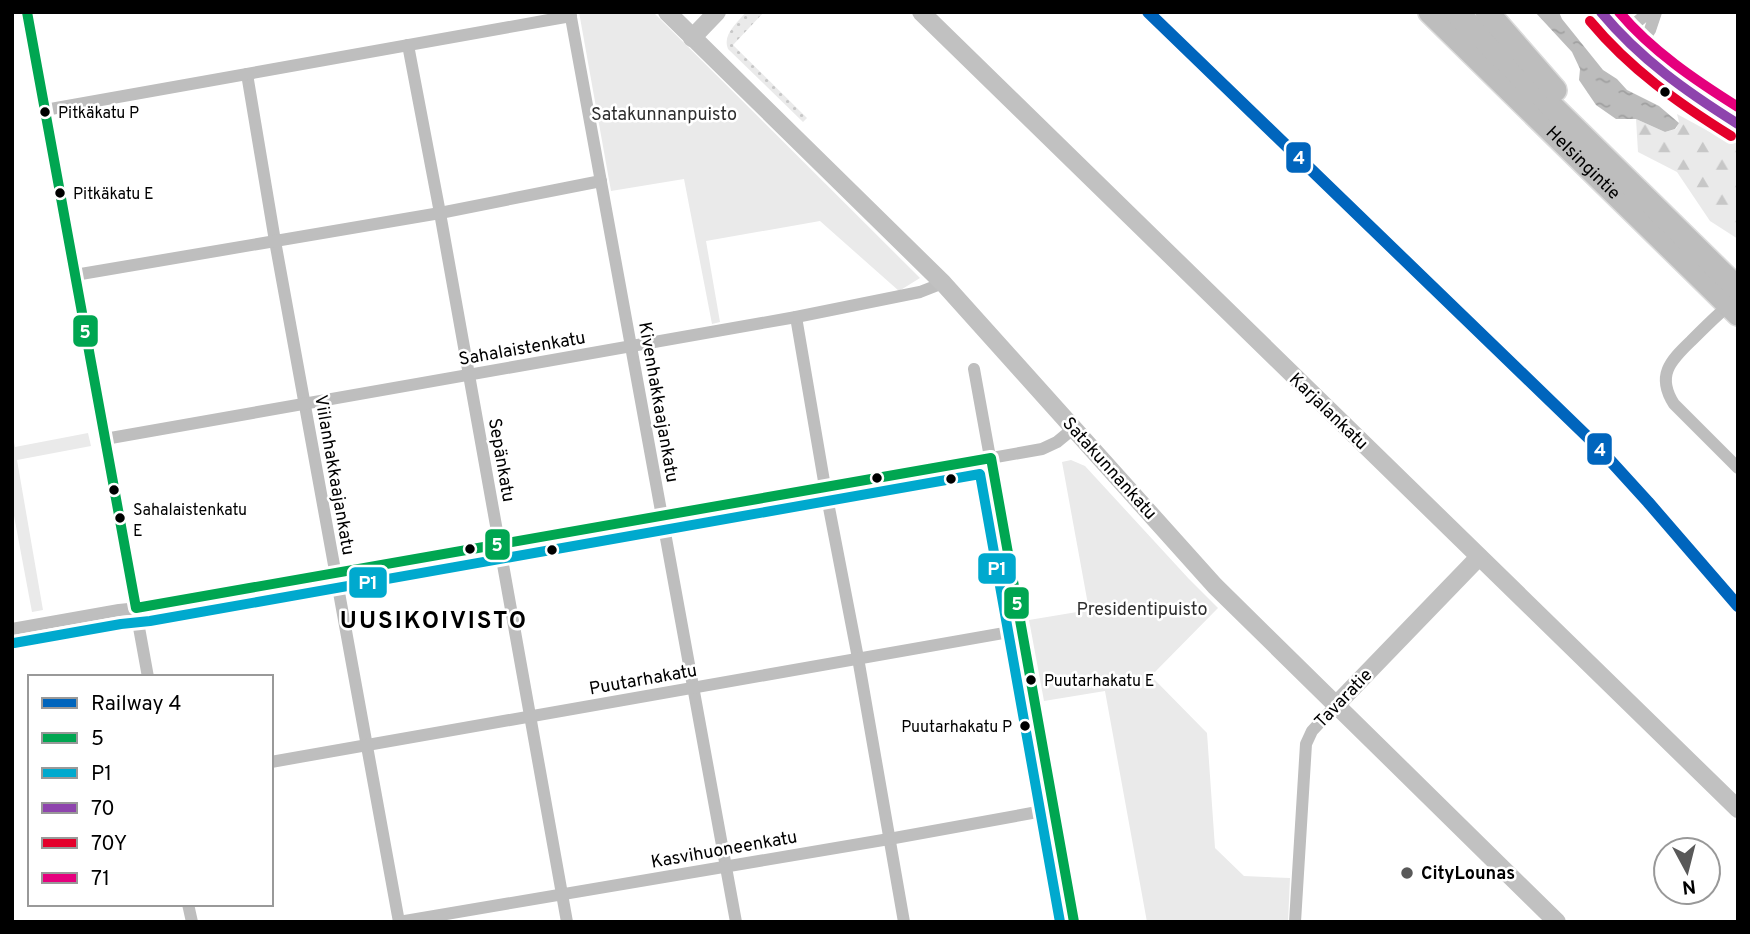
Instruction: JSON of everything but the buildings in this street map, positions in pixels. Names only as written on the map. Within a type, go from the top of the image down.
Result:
[{"type":"highway","points":[[1410,12],[1438,33],[1475,68],[1519,100]]},
{"type":"highway","name":"Helsingintie","points":[[1430,12],[1588,166],[1729,314]]},
{"type":"highway","name":"Helsingintie","points":[[1456,12],[1738,289]]},
{"type":"highway","points":[[1486,12],[1680,231]]},
{"type":"street","points":[[27,12],[148,675]]},
{"type":"street","name":"Satakunnankatu","points":[[667,12],[943,284],[1216,586],[1557,922]]},
{"type":"street","points":[[692,38],[718,12]]},
{"type":"street","name":"Karjalankatu","points":[[920,12],[1738,809]]},
{"type":"street","points":[[1601,12],[1621,35],[1678,85],[1738,124]]},
{"type":"street","points":[[1621,35],[1643,17],[1656,13],[1650,30],[1637,50]]},
{"type":"street","points":[[45,110],[570,14]]},
{"type":"street","name":"Kivenhakkaajankatu","points":[[570,14],[736,922]]},
{"type":"street","name":"Sepänkatu","points":[[408,45],[532,717],[567,922]]},
{"type":"street","name":"Viilanhakkaajankatu","points":[[247,74],[399,922]]},
{"type":"street","points":[[75,275],[440,213],[601,181]]},
{"type":"street","name":"Sahalaistenkatu","points":[[105,439],[796,317],[920,292],[943,284]]},
{"type":"street","points":[[1729,314],[1674,357],[1665,381],[1674,404],[1738,468]]},
{"type":"street","points":[[796,317],[904,922]]},
{"type":"street","points":[[974,369],[1074,922]]},
{"type":"street","points":[[12,629],[1042,449],[1057,442],[1074,428]]},
{"type":"street","name":"Tavaratie","points":[[1295,922],[1306,744],[1312,731],[1479,557]]},
{"type":"street","name":"Puutarhakatu","points":[[273,762],[1021,630]]},
{"type":"street","name":"Kasvihuoneenkatu","points":[[399,922],[889,839],[1054,808]]},
{"type":"green space","name":"Satakunnanpuisto","points":[[579,12],[653,12],[920,278],[899,291],[820,221],[706,241],[720,322],[712,324],[684,179],[611,191]]},
{"type":"green space","points":[[746,12],[764,12],[733,45],[807,118],[803,122],[728,49],[729,34]]},
{"type":"green space","points":[[1663,48],[1705,83],[1738,104],[1738,115],[1697,88],[1658,56]]},
{"type":"green space","points":[[1677,114],[1710,132],[1720,124],[1738,133],[1738,239],[1710,221],[1677,172],[1638,152],[1636,119],[1665,132],[1676,129],[1679,122]]},
{"type":"green space","points":[[12,432],[15,447],[88,433],[91,446],[17,460],[43,610],[32,612],[12,505]]},
{"type":"green space","name":"Presidentipuisto","points":[[1071,460],[1085,466],[1218,608],[1151,676],[1207,733],[1215,848],[1244,876],[1290,878],[1288,922],[1147,922],[1105,691],[1044,701],[1029,620],[1089,610],[1062,462]]},
{"type":"water","points":[[1535,12],[1559,12],[1603,70],[1627,90],[1659,106],[1679,123],[1675,129],[1665,132],[1636,119],[1616,119],[1596,105],[1579,80],[1580,69],[1572,52]]},
{"type":"rail line","name":"4","points":[[1148,12],[1597,446],[1738,606]]},
{"type":"transit line","name":"5","points":[[27,12],[136,608],[991,458],[1074,922]]},
{"type":"transit line","name":"70","points":[[1601,12],[1632,45],[1665,74],[1738,124]]},
{"type":"transit line","name":"71","points":[[1619,12],[1645,40],[1675,64],[1738,107]]},
{"type":"transit line","name":"70Y","points":[[1590,21],[1638,70],[1692,111],[1731,136]]},
{"type":"transit line","name":"P1","points":[[14,643],[980,474],[1060,922]]},
{"type":"place","name":"Pitkäkatu P","points":[[45,112]]},
{"type":"place","name":"Pitkäkatu E","points":[[60,193]]},
{"type":"place","name":"Sahalaistenkatu E","points":[[120,518]]},
{"type":"place","name":"Puutarhakatu E","points":[[1031,680]]},
{"type":"place","name":"Puutarhakatu P","points":[[1025,726]]},
{"type":"place","name":"CityLounas","points":[[1407,873]]},
{"type":"district","name":"UUSIKOIVISTO","points":[[434,620]]}]
